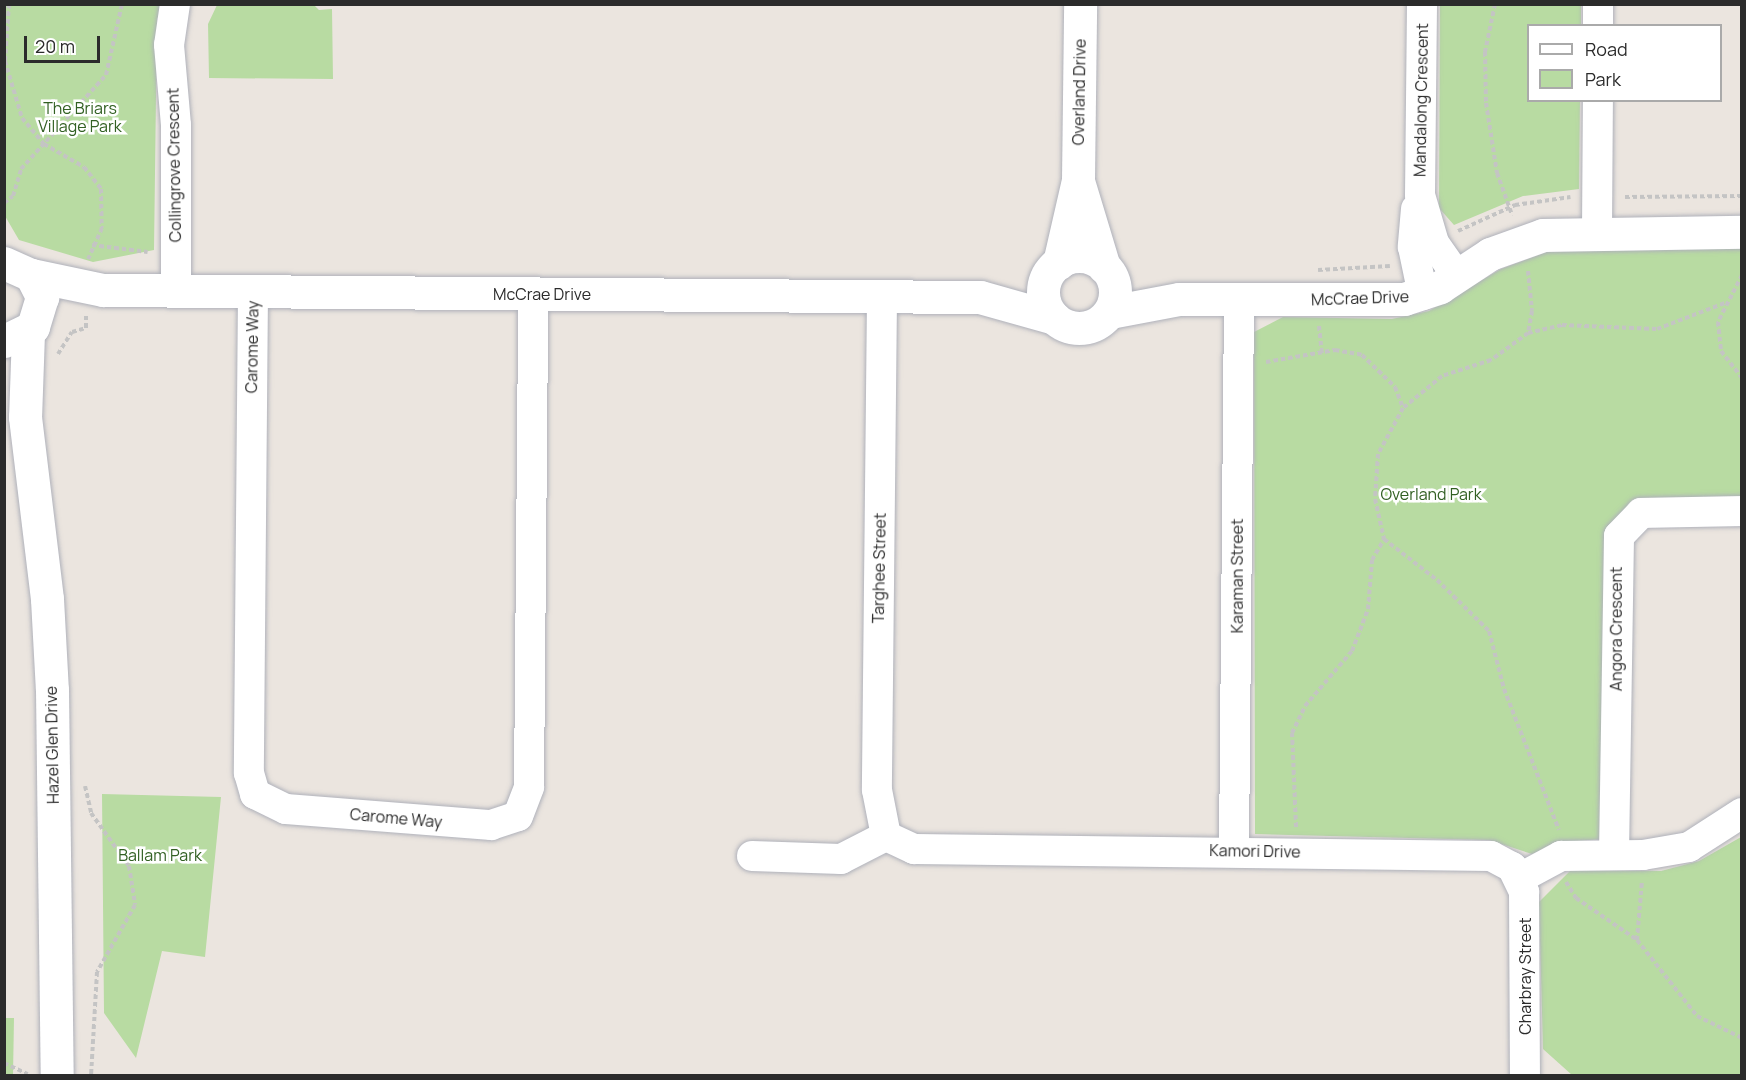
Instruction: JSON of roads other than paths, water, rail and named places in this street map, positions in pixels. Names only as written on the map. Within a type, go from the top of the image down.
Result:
[{"type":"street","name":"Collingrove Crescent","points":[[175,4],[170,45],[176,275]]},
{"type":"street","name":"Overland Drive","points":[[1056,265],[1078,180],[1080,4]]},
{"type":"street","name":"Mandalong Crescent","points":[[1422,4],[1420,195],[1412,226],[1423,295]]},
{"type":"street","points":[[1598,4],[1598,24]]},
{"type":"street","points":[[1597,231],[1598,102]]},
{"type":"street","name":"Overland Drive","points":[[1078,180],[1107,269]]},
{"type":"street","name":"Mandalong Crescent","points":[[1420,195],[1434,243],[1457,276]]},
{"type":"street","name":"McCrae Drive","points":[[1110,312],[1179,299],[1239,301],[1423,295],[1520,240],[1597,231],[1742,232]]},
{"type":"street","points":[[1082,257],[1107,269],[1115,292],[1110,312],[1101,321],[1077,329],[1054,318],[1044,287],[1056,265],[1082,257]]},
{"type":"street","name":"McCrae Drive","points":[[13,263],[91,291]]},
{"type":"street","name":"Hazel Glen Drive","points":[[13,263],[42,297],[23,332],[25,417],[52,690],[57,1076]]},
{"type":"street","name":"McCrae Drive","points":[[980,297],[1056,265]]},
{"type":"street","name":"McCrae Drive","points":[[1107,269],[1179,299]]},
{"type":"street","name":"McCrae Drive","points":[[23,332],[91,291],[176,275],[252,292],[980,297],[1054,318]]},
{"type":"street","name":"Carome Way","points":[[252,292],[249,773],[255,794],[269,805],[286,809],[491,825],[518,816],[529,787],[533,294]]},
{"type":"street","name":"Targhee Street","points":[[882,298],[877,790],[886,836]]},
{"type":"street","name":"Karaman Street","points":[[1234,851],[1239,301]]},
{"type":"street","name":"Hazel Glen Drive","points":[[4,365],[25,417]]},
{"type":"street","name":"Angora Crescent","points":[[1614,855],[1619,536],[1641,513],[1742,511]]},
{"type":"street","points":[[1520,878],[1561,856],[1643,855],[1689,847],[1742,813]]},
{"type":"street","points":[[752,856],[841,859],[886,836]]},
{"type":"street","name":"Kamori Drive","points":[[886,836],[914,849],[1477,854],[1504,860],[1520,878]]},
{"type":"street","name":"Charbray Street","points":[[1520,878],[1525,1076]]},
{"type":"park label","name":"The Briars Village Park","points":[[80,117]]},
{"type":"park label","name":"Overland Park","points":[[1431,494]]},
{"type":"park label","name":"Ballam Park","points":[[160,855]]}]
